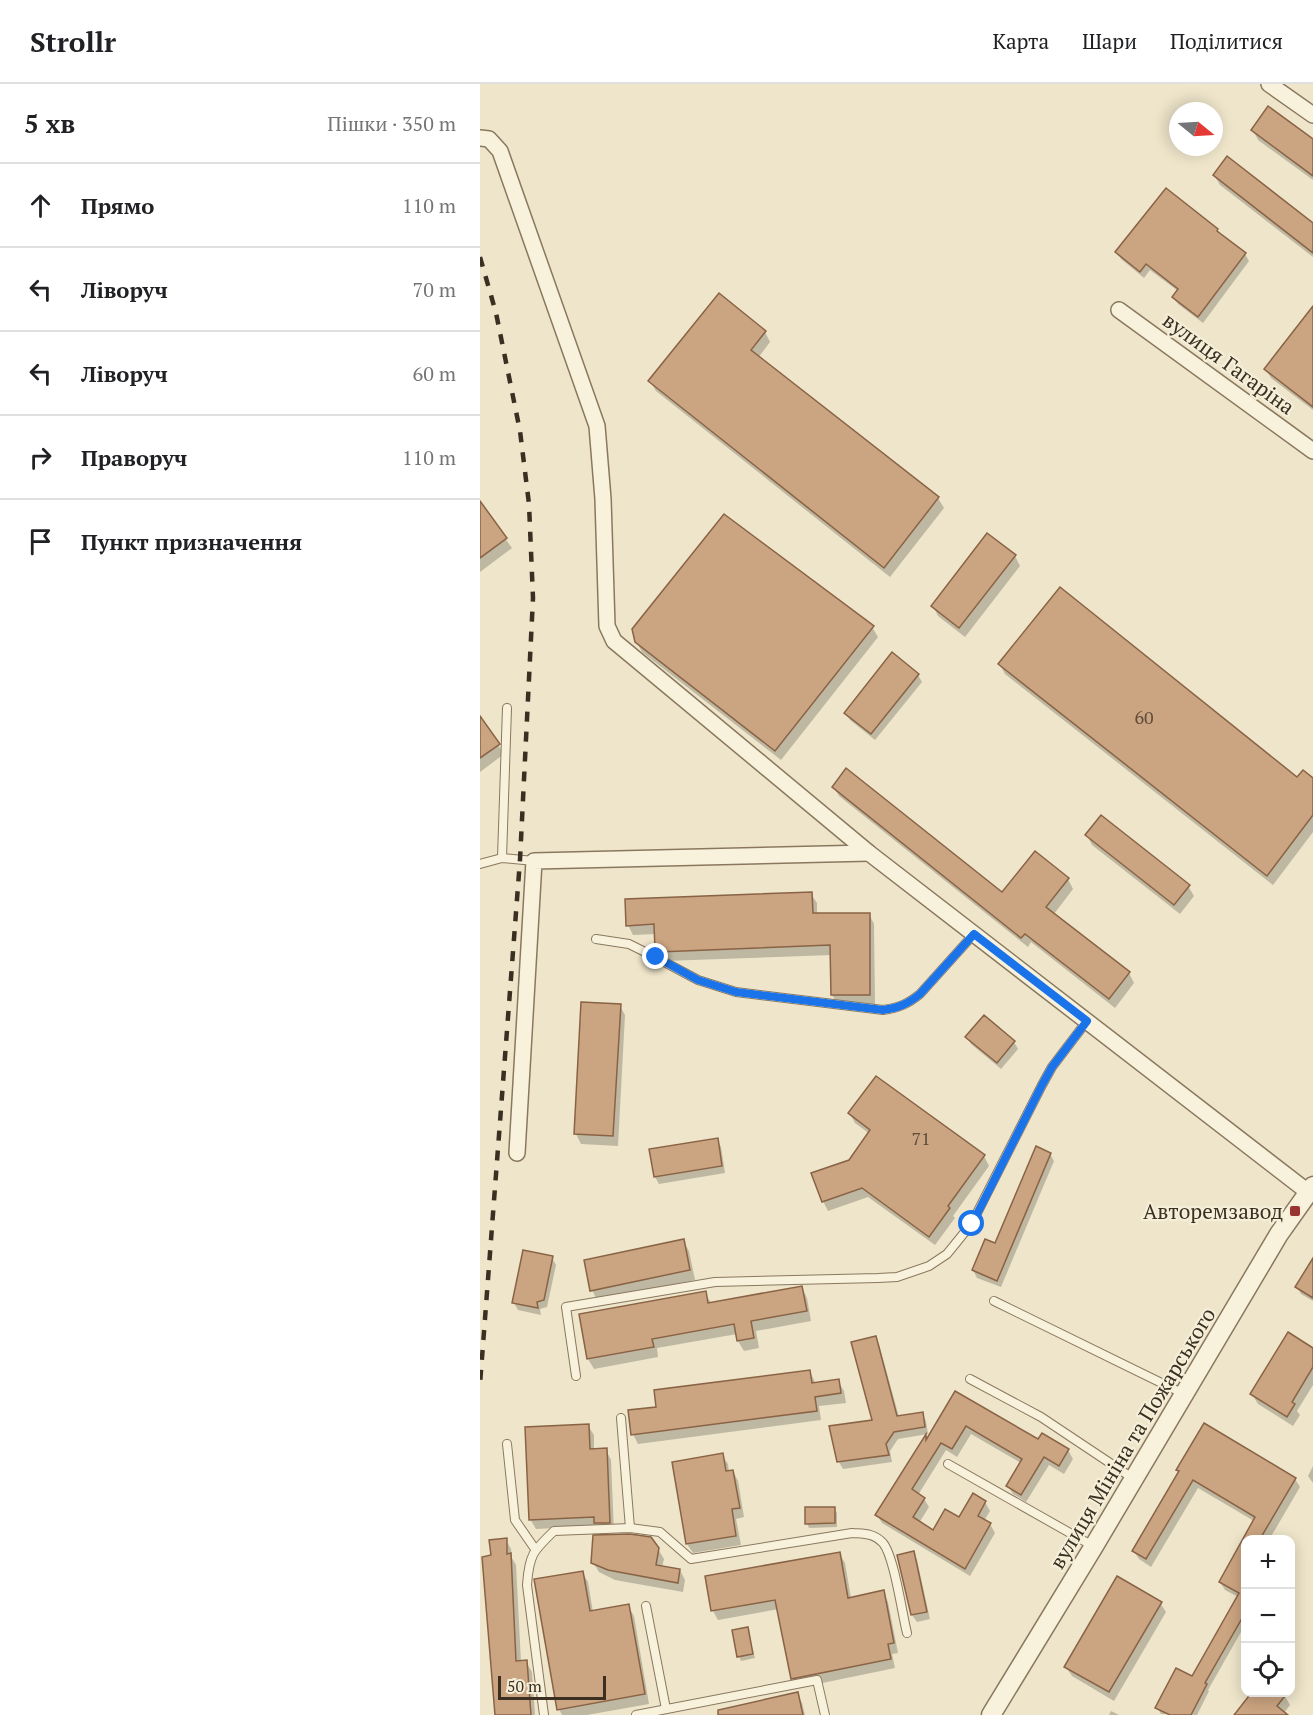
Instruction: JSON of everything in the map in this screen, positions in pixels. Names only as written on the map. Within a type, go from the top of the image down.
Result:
[{"type":"street","points":[[1269,84],[1313,115]]},
{"type":"street","points":[[480,138],[489,139],[500,152],[597,426],[603,499],[608,626],[614,641],[869,853],[1311,1191]]},
{"type":"street","name":"вулиця Гагаріна","points":[[1119,310],[1313,451]]},
{"type":"street","points":[[517,1153],[534,861],[869,853]]},
{"type":"street","name":"вулиця Мініна та Пожарського","points":[[991,1715],[1279,1234],[1311,1191]]},
{"type":"lane","points":[[502,858],[507,708]]},
{"type":"lane","points":[[480,864],[502,858],[534,861]]},
{"type":"lane","points":[[596,939],[628,944],[698,980],[736,992],[883,1010],[897,1008],[915,998],[974,934]]},
{"type":"lane","points":[[576,1376],[566,1307],[715,1282],[897,1276],[929,1266],[947,1254],[972,1224],[1052,1067],[1087,1021]]},
{"type":"lane","points":[[994,1301],[1184,1394]]},
{"type":"lane","points":[[970,1378],[1041,1417],[1134,1479]]},
{"type":"lane","points":[[621,1418],[630,1528]]},
{"type":"lane","points":[[507,1444],[515,1520],[535,1549]]},
{"type":"lane","points":[[948,1464],[1094,1546]]},
{"type":"lane","points":[[544,1715],[527,1585],[528,1566],[535,1549],[554,1531],[630,1528],[660,1532],[691,1559],[841,1535],[870,1534],[882,1542],[889,1555],[907,1633]]},
{"type":"lane","points":[[646,1606],[666,1709]]},
{"type":"lane","points":[[636,1715],[817,1680],[825,1715]]},
{"type":"building","points":[[1268,106],[1313,139],[1313,176],[1251,130]]},
{"type":"building","points":[[1227,156],[1313,223],[1313,253],[1213,175]]},
{"type":"building","points":[[1166,188],[1246,253],[1198,317],[1172,297],[1178,289],[1146,264],[1140,272],[1115,252]]},
{"type":"building","points":[[719,293],[766,331],[751,350],[939,497],[884,568],[648,381]]},
{"type":"building","points":[[1313,306],[1313,407],[1264,369]]},
{"type":"building","points":[[480,501],[507,538],[480,558]]},
{"type":"building","points":[[724,514],[874,626],[775,751],[635,642],[632,629]]},
{"type":"building","points":[[987,533],[1016,555],[959,628],[931,606]]},
{"type":"building","points":[[1060,587],[1297,777],[1303,770],[1313,778],[1313,815],[1267,876],[998,664]]},
{"type":"building","points":[[892,652],[919,674],[871,734],[844,713]]},
{"type":"building","points":[[480,716],[500,744],[480,758]]},
{"type":"building","points":[[846,768],[1002,892],[1035,851],[1069,878],[1046,907],[1130,972],[1109,999],[1025,934],[1021,938],[832,787]]},
{"type":"building","points":[[1101,815],[1190,885],[1174,905],[1085,835]]},
{"type":"building","points":[[812,892],[813,913],[870,913],[870,995],[831,995],[830,945],[658,952],[655,950],[654,924],[626,926],[625,899]]},
{"type":"building","points":[[581,1002],[621,1004],[613,1136],[574,1134]]},
{"type":"building","points":[[984,1015],[1015,1041],[997,1063],[965,1037]]},
{"type":"building","points":[[876,1076],[985,1155],[929,1237],[862,1188],[822,1202],[811,1173],[849,1160],[870,1130],[848,1113]]},
{"type":"building","points":[[718,1138],[722,1166],[654,1177],[649,1149]]},
{"type":"building","points":[[1036,1146],[1051,1153],[997,1281],[972,1270],[985,1239],[995,1243]]},
{"type":"building","points":[[684,1239],[690,1270],[590,1291],[584,1260]]},
{"type":"building","points":[[523,1250],[553,1256],[544,1300],[537,1302],[538,1308],[512,1303]]},
{"type":"building","points":[[1313,1258],[1313,1298],[1295,1287]]},
{"type":"building","points":[[802,1286],[807,1311],[751,1321],[754,1338],[737,1341],[734,1324],[652,1339],[654,1347],[587,1359],[579,1314],[706,1291],[708,1303]]},
{"type":"building","points":[[1288,1332],[1313,1348],[1313,1367],[1292,1402],[1295,1404],[1287,1417],[1250,1394]]},
{"type":"building","points":[[876,1336],[897,1416],[923,1412],[925,1427],[894,1432],[886,1444],[889,1455],[837,1462],[829,1426],[872,1420],[851,1342]]},
{"type":"building","points":[[810,1370],[812,1383],[839,1379],[841,1393],[815,1397],[817,1411],[631,1435],[628,1410],[656,1407],[654,1390]]},
{"type":"building","points":[[955,1391],[1038,1439],[1042,1433],[1069,1449],[1059,1466],[1044,1457],[1021,1495],[1006,1486],[1022,1459],[966,1426],[952,1449],[941,1443],[912,1489],[925,1498],[913,1517],[933,1530],[945,1509],[959,1517],[973,1493],[986,1501],[978,1516],[991,1523],[965,1569],[875,1515],[926,1434],[926,1440]]},
{"type":"building","points":[[1204,1423],[1296,1478],[1262,1535],[1245,1535],[1255,1517],[1193,1480],[1146,1559],[1132,1551],[1179,1471],[1176,1470]]},
{"type":"building","points":[[589,1424],[590,1449],[607,1448],[610,1523],[594,1523],[594,1517],[529,1520],[525,1427]]},
{"type":"building","points":[[723,1453],[726,1471],[733,1470],[740,1508],[732,1509],[736,1536],[686,1544],[672,1462]]},
{"type":"building","points":[[805,1507],[835,1507],[835,1523],[805,1524]]},
{"type":"building","points":[[630,1534],[651,1537],[659,1548],[656,1565],[680,1569],[678,1583],[608,1570],[591,1563],[593,1535]]},
{"type":"building","points":[[507,1538],[507,1554],[511,1553],[516,1661],[527,1660],[531,1715],[495,1715],[482,1557],[491,1555],[489,1540]]},
{"type":"building","points":[[1241,1542],[1241,1620],[1205,1683],[1207,1684],[1191,1715],[1170,1715],[1155,1708],[1176,1668],[1192,1676],[1239,1593],[1219,1582]]},
{"type":"building","points":[[914,1551],[927,1612],[911,1615],[897,1555]]},
{"type":"building","points":[[840,1552],[848,1598],[884,1590],[894,1643],[888,1644],[891,1659],[791,1679],[775,1600],[711,1611],[705,1576]]},
{"type":"building","points":[[583,1571],[590,1611],[629,1604],[645,1694],[557,1710],[534,1579]]},
{"type":"building","points":[[1117,1576],[1162,1602],[1109,1692],[1064,1667]]},
{"type":"building","points":[[748,1627],[753,1654],[737,1657],[732,1630]]},
{"type":"building","points":[[798,1692],[803,1715],[718,1715],[718,1710]]},
{"type":"building","points":[[1248,1697],[1284,1697],[1277,1706],[1288,1715],[1234,1715]]},
{"type":"railway","points":[[480,257],[496,313],[520,431],[529,504],[533,598],[520,860],[480,1384]]},
{"type":"place","name":"Авторемзавод","points":[[1295,1211]]},
{"type":"route","points":[[656,957],[698,980],[736,992],[883,1010],[897,1008],[920,994],[974,934],[1087,1021],[1052,1067],[972,1224]]}]
